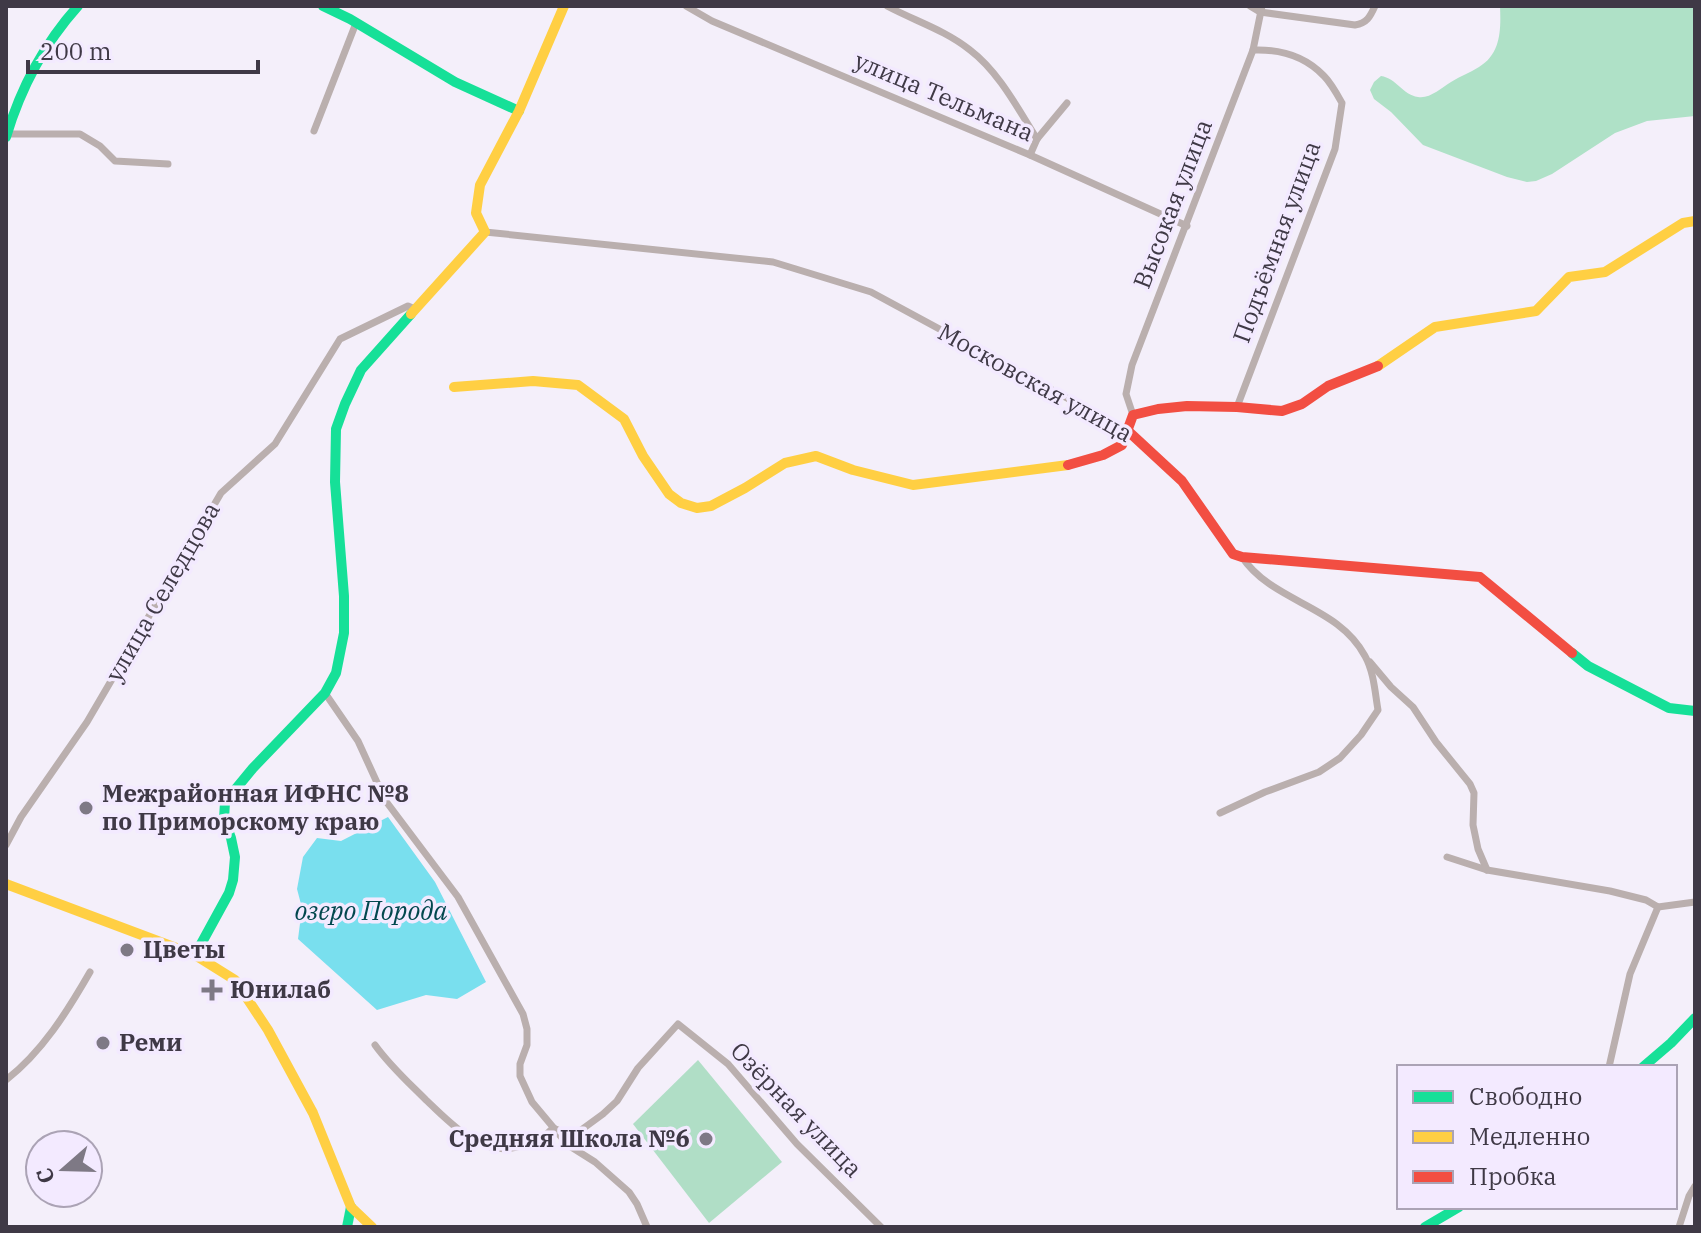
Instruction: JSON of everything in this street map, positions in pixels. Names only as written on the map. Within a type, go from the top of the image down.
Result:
[{"type":"street","points":[[78,6],[54,34],[31,69],[6,135],[80,134],[100,146],[115,161],[168,164]]},
{"type":"street","points":[[323,6],[455,82],[519,111]]},
{"type":"street","points":[[195,955],[233,880],[235,857],[224,819],[225,802],[325,693],[336,673],[344,633],[344,596],[335,482],[336,429],[345,404],[361,370],[485,232],[476,213],[480,185],[519,111],[564,6]]},
{"type":"street","name":"улица Тельмана","points":[[686,6],[712,21],[1030,155],[1187,226]]},
{"type":"street","points":[[887,6],[938,29],[971,50],[1009,95],[1037,139]]},
{"type":"street","points":[[1250,6],[1355,25],[1363,24],[1375,6]]},
{"type":"street","name":"Высокая улица","points":[[1133,415],[1126,394],[1132,365],[1253,50],[1261,9]]},
{"type":"street","points":[[314,131],[356,23]]},
{"type":"street","name":"Подъёмная улица","points":[[1237,407],[1335,149],[1342,103],[1324,76],[1297,56],[1270,49],[1253,50]]},
{"type":"street","points":[[1030,155],[1037,139],[1067,103]]},
{"type":"street","points":[[454,387],[533,381],[578,385],[624,419],[643,456],[669,494],[681,503],[697,508],[711,506],[785,463],[816,456],[853,470],[913,485],[1071,465],[1122,445],[1133,415],[1187,406],[1282,411],[1302,404],[1328,386],[1382,364],[1435,327],[1536,311],[1569,277],[1605,272],[1683,223],[1695,221]]},
{"type":"street","name":"Московская улица","points":[[485,232],[773,262],[871,292],[1128,431],[1182,481],[1233,554],[1242,557]]},
{"type":"street","name":"улица Селедцова","points":[[6,845],[21,817],[87,722],[221,493],[275,444],[340,339],[408,306],[415,309]]},
{"type":"street","points":[[1242,557],[1257,575],[1276,589],[1336,622],[1391,687],[1413,707],[1470,784],[1474,793],[1473,825],[1487,870]]},
{"type":"street","points":[[1242,557],[1480,577],[1588,666],[1669,708],[1695,711]]},
{"type":"street","points":[[1220,813],[1319,772],[1340,758],[1378,710],[1366,657]]},
{"type":"street","points":[[325,693],[358,741],[385,800],[458,897],[523,1014],[527,1045],[520,1064],[520,1076],[532,1102],[568,1145],[595,1162],[629,1192],[647,1227]]},
{"type":"street","points":[[1447,857],[1487,870],[1610,891],[1646,900],[1658,907],[1695,902]]},
{"type":"street","points":[[6,884],[195,955],[235,980],[268,1030],[313,1113],[351,1207],[372,1227]]},
{"type":"street","points":[[1609,1065],[1630,974],[1658,907]]},
{"type":"street","points":[[6,1080],[37,1051],[90,972]]},
{"type":"street","points":[[1645,1065],[1695,1018]]},
{"type":"street","name":"Озёрная улица","points":[[553,1128],[565,1133],[577,1133],[603,1114],[617,1101],[638,1068],[678,1024],[728,1064],[797,1144],[881,1227]]},
{"type":"street","points":[[375,1045],[388,1063],[474,1141],[494,1149],[513,1149],[537,1141],[553,1128]]},
{"type":"street","points":[[1679,1227],[1695,1186]]},
{"type":"street","points":[[347,1227],[351,1207]]},
{"type":"street","points":[[1425,1227],[1456,1209]]},
{"type":"green space","points":[[1500,6],[1695,6],[1695,116],[1647,121],[1615,133],[1552,174],[1527,182],[1423,145],[1374,99],[1370,90],[1374,82],[1381,76],[1386,77],[1413,96],[1422,97],[1476,69],[1486,62],[1496,48],[1500,32]]},
{"type":"green space","name":"Средняя Школа №6","points":[[698,1060],[782,1162],[709,1223],[633,1124]]},
{"type":"water","name":"озеро Порода","points":[[388,817],[435,882],[486,982],[457,999],[426,995],[377,1010],[298,939],[302,908],[297,889],[303,857],[317,838],[341,841]]},
{"type":"traffic: fast","points":[[6,137],[34,67],[78,6]]},
{"type":"traffic: fast","points":[[323,6],[455,82],[519,111]]},
{"type":"traffic: fast","points":[[195,955],[233,880],[235,857],[224,819],[225,802],[325,693],[336,673],[344,633],[335,482],[336,429],[361,370],[411,314]]},
{"type":"traffic: fast","points":[[1572,653],[1588,666],[1669,708],[1695,711]]},
{"type":"traffic: fast","points":[[1645,1065],[1695,1018]]},
{"type":"traffic: fast","points":[[347,1227],[351,1207]]},
{"type":"traffic: fast","points":[[1425,1227],[1456,1209]]},
{"type":"traffic: slow","points":[[411,314],[485,232],[476,213],[480,185],[519,111],[564,6]]},
{"type":"traffic: slow","points":[[1378,366],[1435,327],[1536,311],[1569,277],[1605,272],[1683,223],[1695,221]]},
{"type":"traffic: slow","points":[[454,387],[533,381],[578,385],[624,419],[643,456],[669,494],[681,503],[697,508],[711,506],[785,463],[816,456],[853,470],[913,485],[1068,465]]},
{"type":"traffic: slow","points":[[6,884],[195,955],[235,980],[268,1030],[313,1113],[351,1207],[372,1227]]},
{"type":"traffic: jam","points":[[1068,465],[1103,455],[1122,445],[1133,415],[1187,406],[1282,411],[1302,404],[1328,386],[1378,366]]},
{"type":"traffic: jam","points":[[1128,431],[1182,481],[1233,554],[1480,577],[1572,653]]},
{"type":"place","name":"Межрайонная ИФНС №8 по Приморскому краю","points":[[86,808]]},
{"type":"place","name":"Цветы","points":[[127,950]]},
{"type":"place","name":"Юнилаб","points":[[212,990]]},
{"type":"place","name":"Реми","points":[[103,1043]]},
{"type":"place","name":"Средняя Школа №6","points":[[706,1139]]}]
